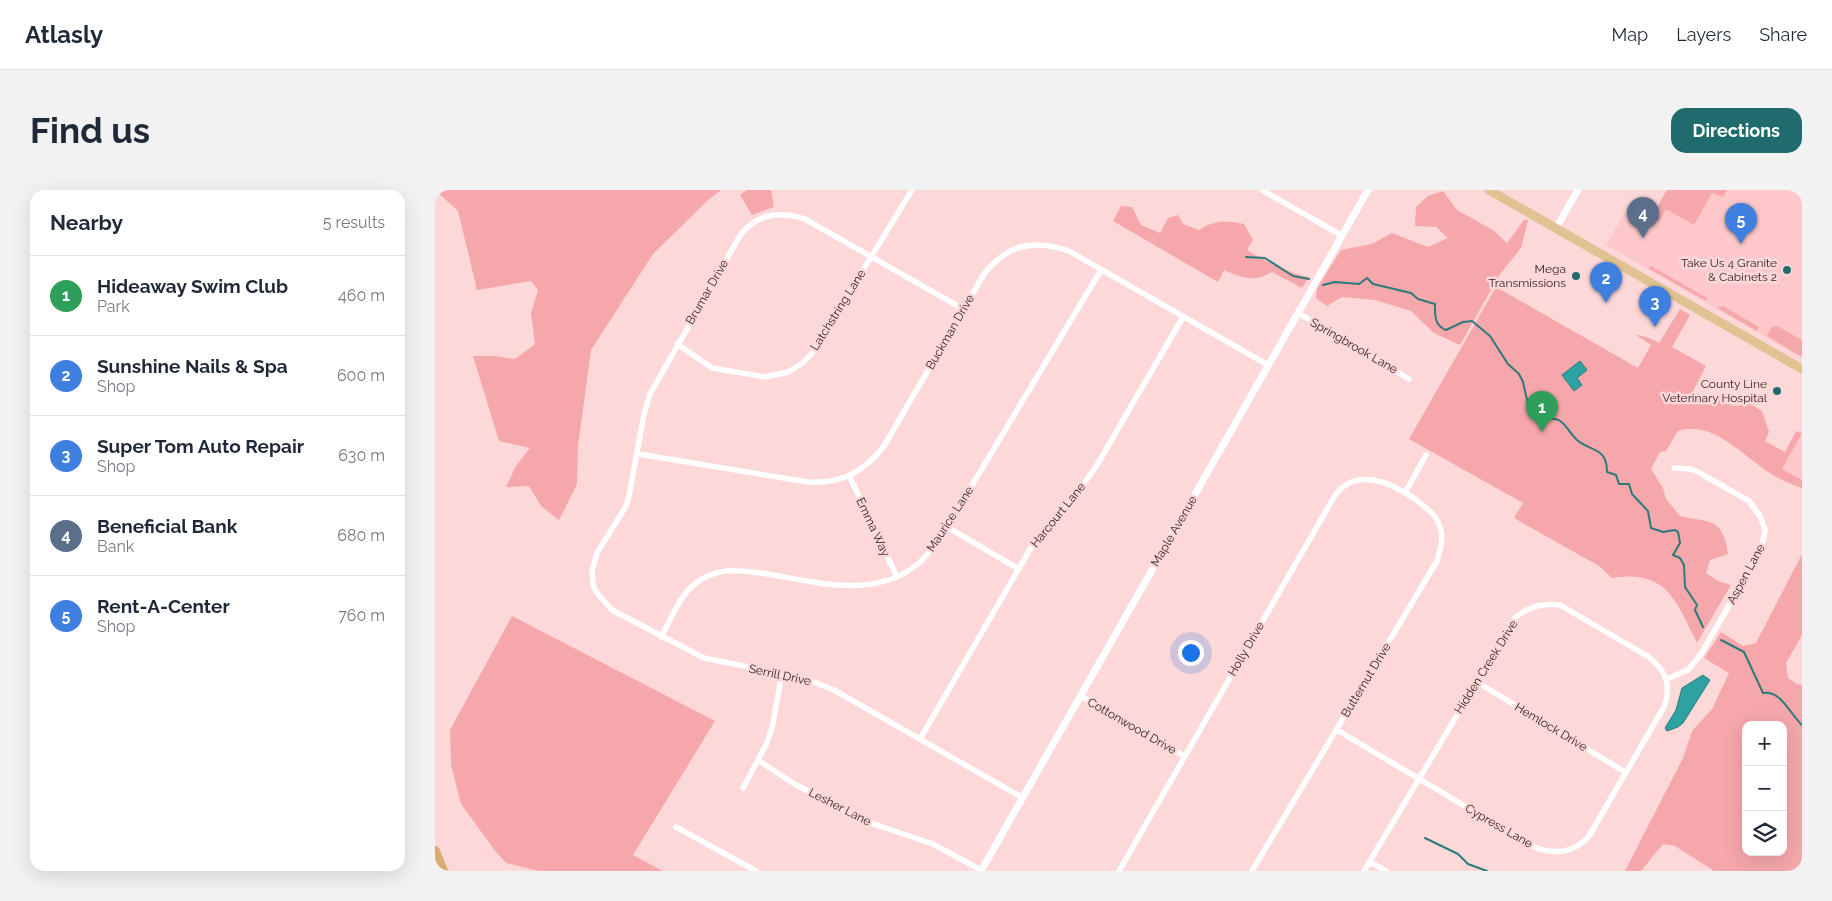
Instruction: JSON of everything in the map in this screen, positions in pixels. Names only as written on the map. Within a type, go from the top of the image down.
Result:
[{"type":"highway","points":[[435,851],[443,871]]},
{"type":"main road","points":[[1489,190],[1802,369]]},
{"type":"street","name":"Latchstring Lane","points":[[677,344],[712,368],[765,377],[788,372],[798,367],[813,352],[912,190]]},
{"type":"street","points":[[1262,190],[1341,235]]},
{"type":"street","name":"Maple Avenue","points":[[981,871],[1368,190]]},
{"type":"street","points":[[1556,228],[1578,190]]},
{"type":"street","name":"Brumar Drive","points":[[593,585],[592,570],[594,559],[626,506],[638,454],[646,403],[677,344],[741,234],[754,221],[777,214],[793,215],[819,225],[963,309]]},
{"type":"street","name":"Buckman Drive","points":[[638,454],[808,482],[828,482],[850,477],[868,464],[884,446],[963,309],[993,262],[1019,247],[1038,244],[1069,251],[1268,365]]},
{"type":"street","name":"Maurice Lane","points":[[661,637],[688,590],[704,577],[723,570],[733,569],[847,586],[879,583],[897,577],[920,562],[947,527],[1101,270]]},
{"type":"street","name":"Springbrook Lane","points":[[1298,313],[1409,378]]},
{"type":"street","name":"Harcourt Lane","points":[[920,739],[1037,539],[1075,496],[1097,465],[1183,317]]},
{"type":"street","points":[[1405,493],[1427,455]]},
{"type":"street","name":"Aspen Lane","points":[[1667,679],[1688,670],[1701,654],[1760,552],[1765,530],[1757,511],[1749,501],[1698,472],[1690,469],[1674,468]]},
{"type":"street","name":"Emma Way","points":[[850,477],[897,577]]},
{"type":"street","name":"Holly Drive","points":[[1119,871],[1337,492],[1347,483],[1376,479],[1405,493]]},
{"type":"street","name":"Butternut Drive","points":[[1252,871],[1437,561],[1442,536],[1437,520],[1427,508],[1405,493]]},
{"type":"street","points":[[947,527],[1019,568]]},
{"type":"street","name":"Serrill Drive","points":[[593,585],[601,600],[612,610],[661,637],[704,658],[804,678],[834,690],[1023,798]]},
{"type":"street","name":"Hidden Creek Drive","points":[[1365,871],[1418,778],[1515,618],[1528,609],[1552,604],[1560,605],[1649,657],[1657,664],[1667,679]]},
{"type":"street","points":[[743,788],[772,728],[782,673]]},
{"type":"street","name":"Cypress Lane","points":[[1337,730],[1532,846],[1556,852],[1582,844],[1589,836],[1663,707],[1669,689],[1667,679]]},
{"type":"street","name":"Hemlock Drive","points":[[1477,682],[1625,772]]},
{"type":"street","name":"Cottonwood Drive","points":[[1081,696],[1184,756]]},
{"type":"street","name":"Lesher Lane","points":[[758,760],[793,783],[859,818],[933,844],[981,871]]},
{"type":"street","points":[[676,827],[757,871]]},
{"type":"street","points":[[1370,862],[1386,871]]},
{"type":"shaded area","points":[[435,190],[721,190],[707,201],[653,254],[591,350],[578,446],[577,484],[559,520],[541,506],[529,486],[506,487],[516,466],[530,448],[499,441],[473,356],[495,356],[515,359],[535,344],[531,313],[538,290],[531,281],[477,290],[458,211]]},
{"type":"shaded area","points":[[747,190],[771,190],[774,207],[752,215],[740,195]]},
{"type":"shaded area","points":[[1667,190],[1789,190],[1802,197],[1802,358],[1606,245],[1629,205],[1651,218]]},
{"type":"shaded area","points":[[1667,190],[1727,190],[1723,197],[1712,193],[1694,225],[1666,209],[1659,222],[1651,218]]},
{"type":"shaded area","points":[[1443,191],[1457,210],[1493,230],[1507,243],[1524,220],[1528,220],[1521,248],[1500,274],[1460,345],[1434,333],[1411,311],[1375,300],[1342,297],[1327,306],[1316,298],[1317,288],[1341,250],[1372,244],[1392,233],[1428,247],[1448,238],[1436,227],[1415,226],[1416,207],[1428,196]]},
{"type":"shaded area","points":[[1121,206],[1132,207],[1141,225],[1160,233],[1168,218],[1178,215],[1183,224],[1199,230],[1210,224],[1221,222],[1244,224],[1253,240],[1247,250],[1286,270],[1309,277],[1302,288],[1272,272],[1259,277],[1248,278],[1224,270],[1218,282],[1113,221]]},
{"type":"shaded area","points":[[1651,266],[1707,298],[1706,301],[1648,268]]},
{"type":"shaded area","points":[[1496,287],[1638,368],[1651,345],[1636,335],[1641,335],[1659,343],[1680,309],[1690,315],[1672,347],[1706,366],[1692,393],[1717,396],[1733,406],[1750,404],[1762,411],[1769,432],[1765,441],[1785,452],[1796,431],[1802,433],[1782,469],[1802,480],[1802,488],[1768,472],[1732,444],[1719,437],[1706,431],[1692,429],[1678,431],[1666,451],[1660,452],[1651,469],[1663,488],[1666,499],[1680,516],[1707,521],[1713,524],[1723,533],[1726,542],[1728,554],[1710,560],[1706,573],[1718,581],[1731,585],[1697,643],[1675,601],[1657,583],[1645,578],[1630,576],[1612,578],[1599,566],[1514,518],[1523,503],[1409,439]]},
{"type":"shaded area","points":[[1723,306],[1759,327],[1757,331],[1717,308]]},
{"type":"shaded area","points":[[1777,326],[1802,340],[1802,357],[1767,336],[1772,327]]},
{"type":"shaded area","points":[[1802,433],[1802,480],[1782,469]]},
{"type":"shaded area","points":[[1802,554],[1802,635],[1786,663],[1788,678],[1802,685],[1802,871],[1714,871],[1675,846],[1663,844],[1641,871],[1625,871],[1683,758],[1692,731],[1712,709],[1729,673],[1704,658],[1721,632],[1743,646],[1756,643]]},
{"type":"shaded area","points":[[512,616],[715,721],[633,855],[663,871],[539,871],[506,863],[461,804],[451,765],[450,730]]},
{"type":"water","points":[[1580,361],[1587,370],[1577,378],[1582,385],[1574,391],[1562,375]]},
{"type":"water","points":[[1703,675],[1710,680],[1683,723],[1667,731],[1665,728],[1676,710],[1682,688]]},
{"type":"waterway","points":[[1246,257],[1265,258],[1293,276],[1309,279]]},
{"type":"waterway","points":[[1323,285],[1335,282],[1359,284],[1367,278],[1373,284],[1411,293],[1418,299],[1435,304],[1437,322],[1446,330],[1463,322],[1472,321],[1490,336],[1508,364],[1519,374],[1523,382],[1529,409],[1534,416],[1544,421],[1550,419],[1560,421],[1577,440],[1601,454],[1604,458],[1607,472],[1616,475],[1619,484],[1629,484],[1632,494],[1648,511],[1651,528],[1663,532],[1675,530],[1678,532],[1680,543],[1673,555],[1680,558],[1684,565],[1685,587],[1697,605],[1695,610],[1703,627]]},
{"type":"waterway","points":[[1721,640],[1744,652],[1763,693],[1775,695],[1780,699],[1802,725]]},
{"type":"waterway","points":[[1425,838],[1458,854],[1468,864],[1487,871]]},
{"type":"place","name":"Beneficial Bank","points":[[1643,238]]},
{"type":"place","name":"Rent-A-Center","points":[[1741,244]]},
{"type":"place","name":"Take Us 4 Granite & Cabinets 2","points":[[1787,270]]},
{"type":"place","name":"Mega Transmissions","points":[[1576,276]]},
{"type":"place","name":"Sunshine Nails & Spa","points":[[1606,303]]},
{"type":"place","name":"Super Tom Auto Repair","points":[[1655,327]]},
{"type":"place","name":"County Line Veterinary Hospital","points":[[1777,391]]},
{"type":"place","name":"Hideaway Swim Club","points":[[1542,432]]}]
